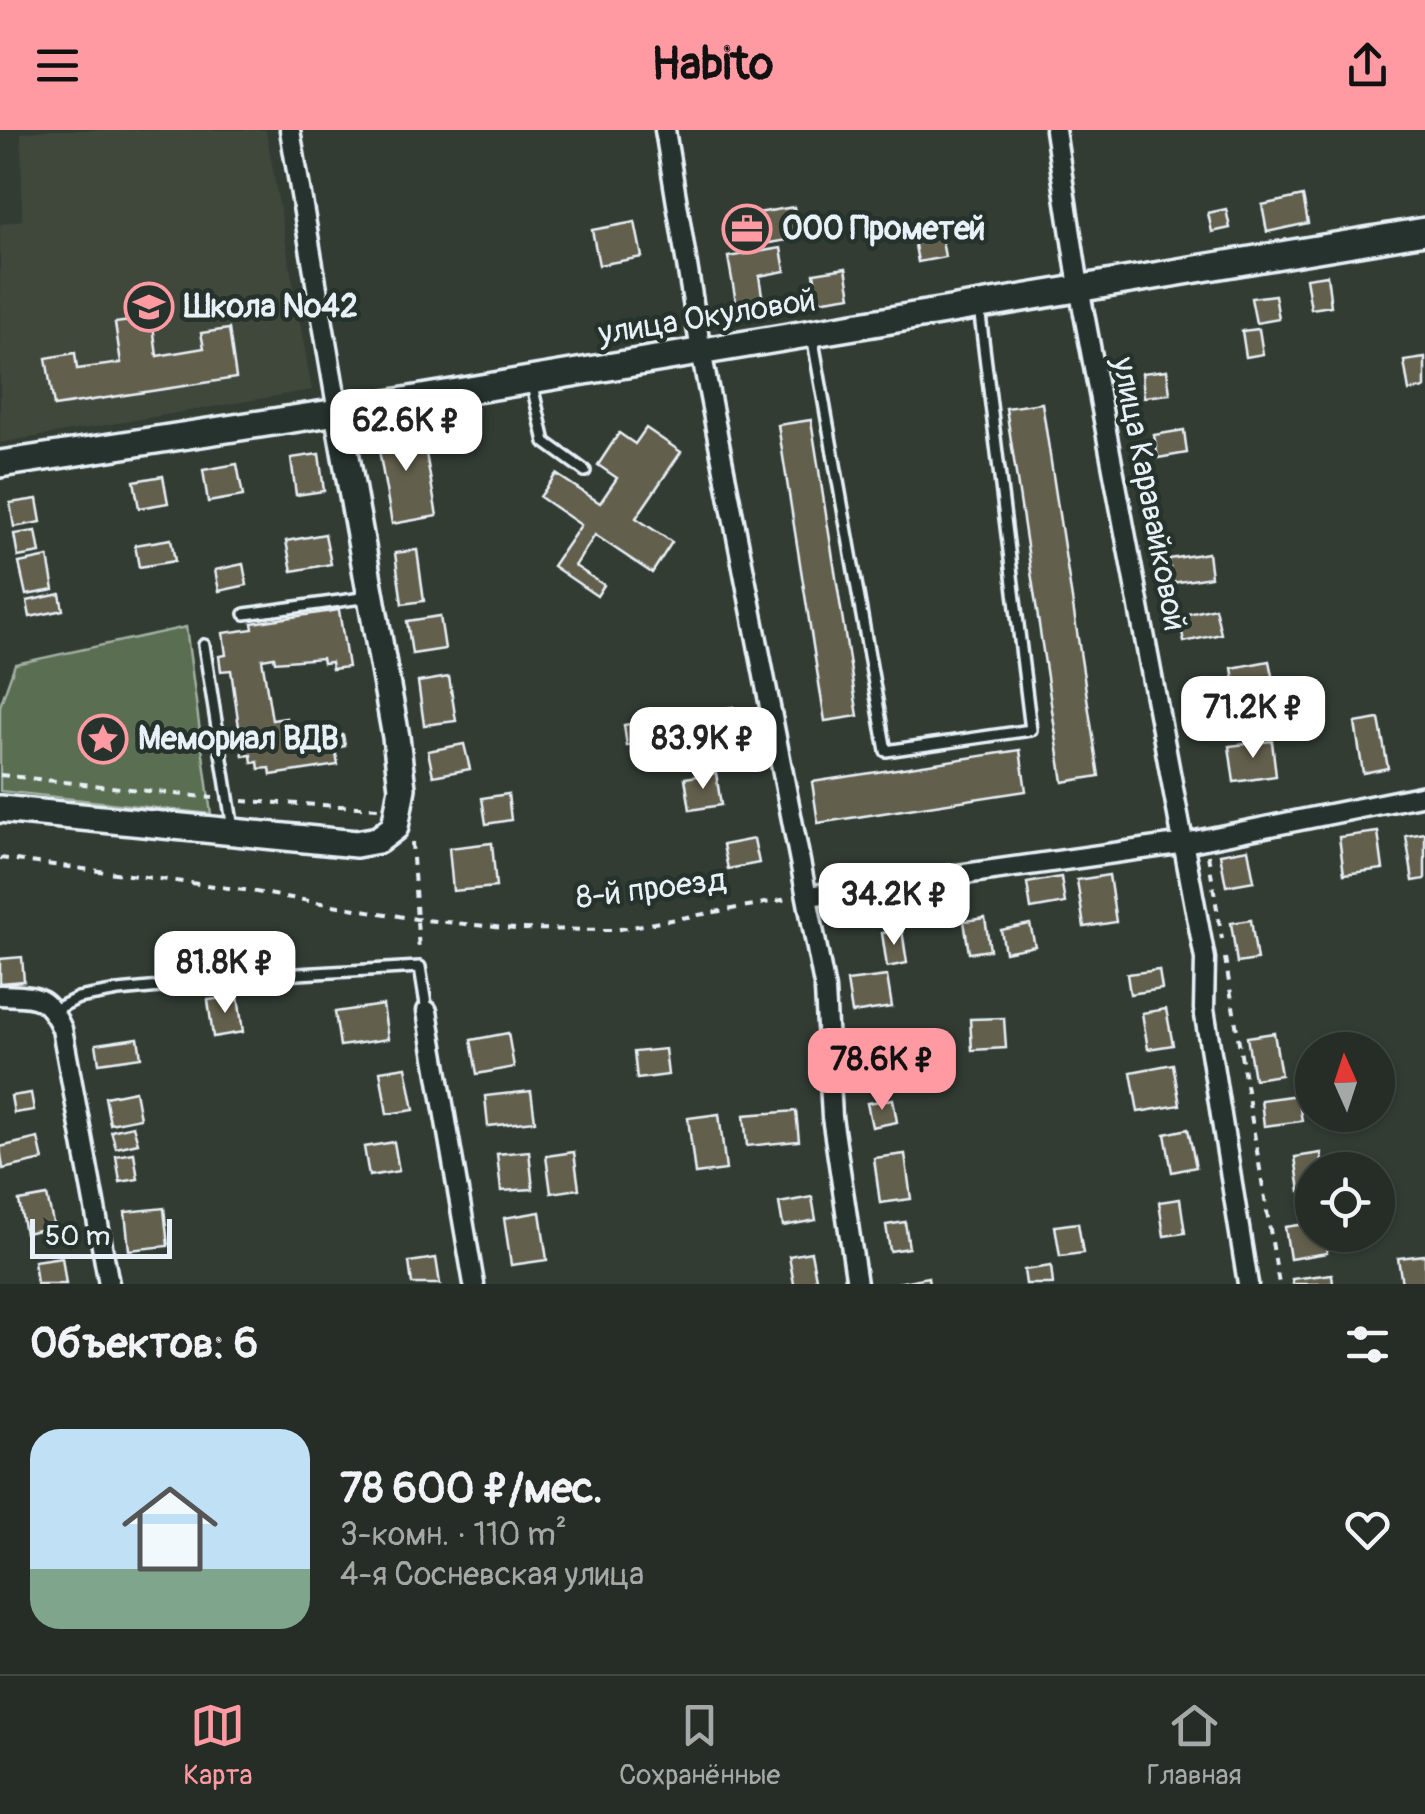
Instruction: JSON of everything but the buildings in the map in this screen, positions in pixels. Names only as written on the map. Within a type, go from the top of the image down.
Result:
[{"type":"main road","name":"улица Окуловой","points":[[0,464],[338,412],[1425,231]]},
{"type":"main road","points":[[0,808],[356,844],[378,840],[394,827],[402,788],[396,738],[338,412]]},
{"type":"street","points":[[290,130],[338,412]]},
{"type":"street","points":[[665,130],[701,351],[824,990],[832,1117],[857,1284]]},
{"type":"street","name":"улица Каравайковой","points":[[1055,130],[1079,287],[1205,958],[1204,1009],[1248,1284]]},
{"type":"street","points":[[808,896],[1185,843],[1425,794]]},
{"type":"street","points":[[0,996],[40,997],[54,1010],[62,1028],[108,1284]]},
{"type":"street","points":[[427,1011],[474,1284]]},
{"type":"lane","points":[[811,333],[886,750],[1032,730],[978,305]]},
{"type":"lane","points":[[530,380],[545,442],[585,472]]},
{"type":"lane","points":[[245,614],[372,597]]},
{"type":"lane","points":[[204,645],[234,832]]},
{"type":"lane","points":[[54,1010],[78,998],[118,991],[420,967],[427,1011]]},
{"type":"path","points":[[0,775],[230,800],[410,810],[420,967]]},
{"type":"path","points":[[1205,839],[1279,1284]]},
{"type":"path","name":"8-й проезд","points":[[0,858],[514,929],[615,930],[808,896]]},
{"type":"shaded area","name":"Школа №42","points":[[266,130],[312,390],[0,443],[0,224],[22,220],[21,133]]},
{"type":"green space","points":[[186,627],[211,814],[0,791],[0,706],[15,664]]},
{"type":"place","name":"ООО Прометей","points":[[747,229]]},
{"type":"place","name":"Школа №42","points":[[149,307]]},
{"type":"place","name":"Мемориал ВДВ","points":[[103,739]]}]
